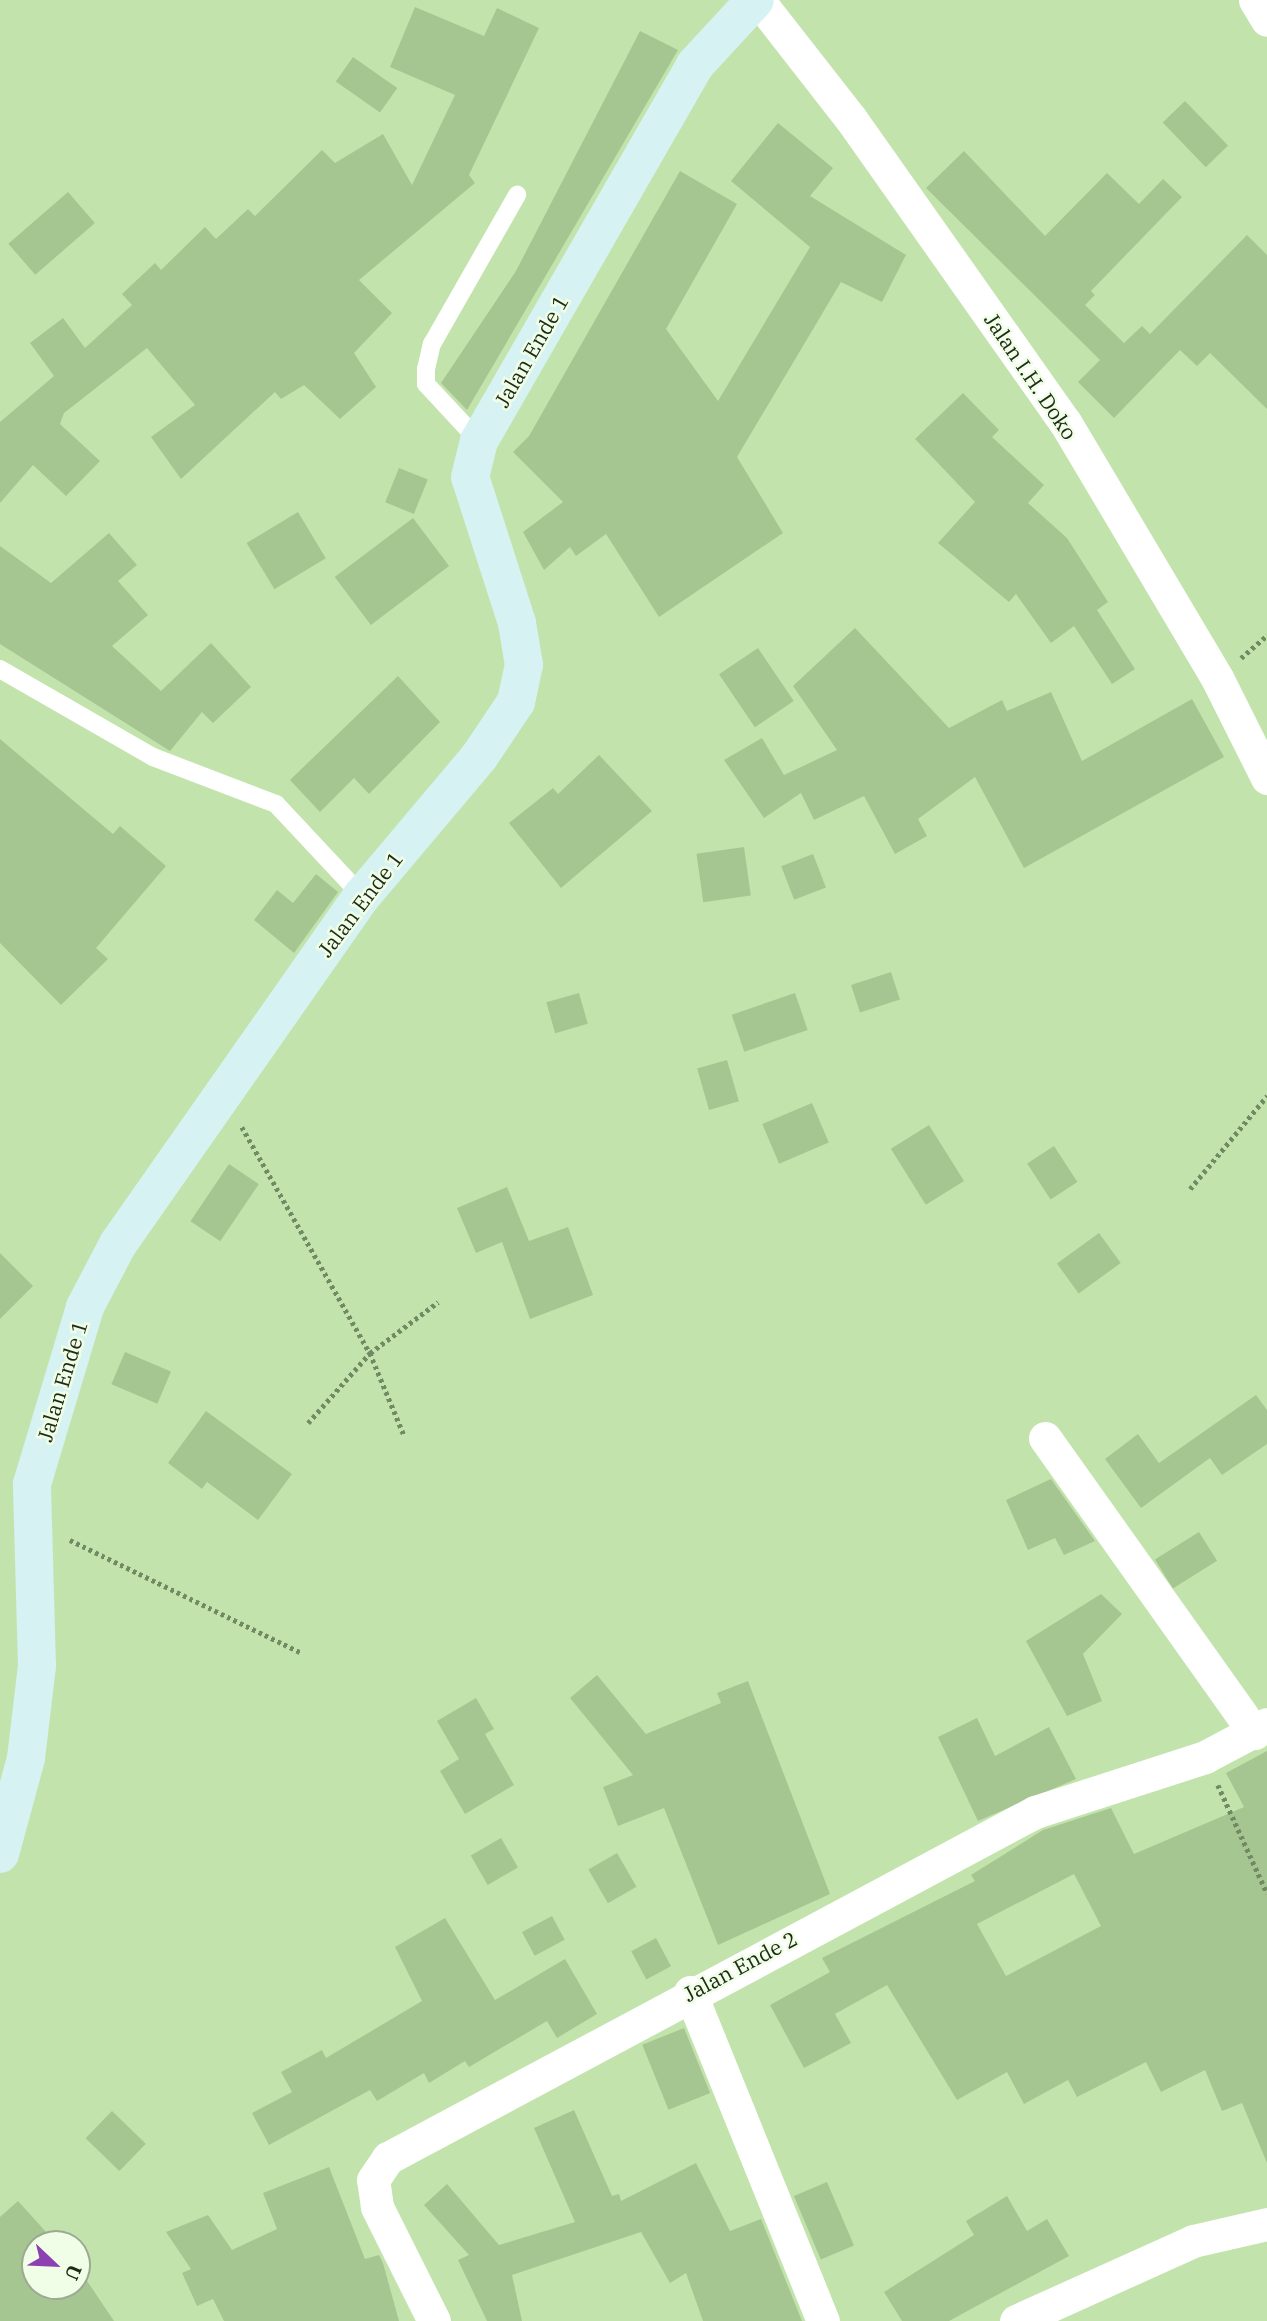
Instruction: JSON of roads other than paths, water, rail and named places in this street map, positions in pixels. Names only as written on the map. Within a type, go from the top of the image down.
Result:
[{"type":"street","name":"Jalan Ende 1","points":[[0,1854],[26,1758],[37,1666],[30,1520],[32,1483],[85,1307],[118,1244],[223,1100],[362,896],[479,757],[516,702],[524,665],[517,623],[470,477],[479,441],[695,65],[757,0]]},
{"type":"street","name":"Jalan I.H. Doko","points":[[757,0],[851,119],[1065,422],[1217,678],[1267,778]]},
{"type":"street","points":[[1255,0],[1267,20]]},
{"type":"street","points":[[1045,1438],[1261,1729]]},
{"type":"street","name":"Jalan Ende 2","points":[[434,2321],[377,2207],[373,2180],[388,2158],[690,1992],[1035,1812],[1205,1757],[1261,1729]]},
{"type":"street","points":[[690,1992],[823,2321]]},
{"type":"street","points":[[1016,2321],[1193,2241],[1267,2224]]},
{"type":"lane","points":[[479,441],[432,392],[426,369],[432,344],[517,195]]},
{"type":"lane","points":[[0,668],[153,757],[276,804],[362,896]]}]
